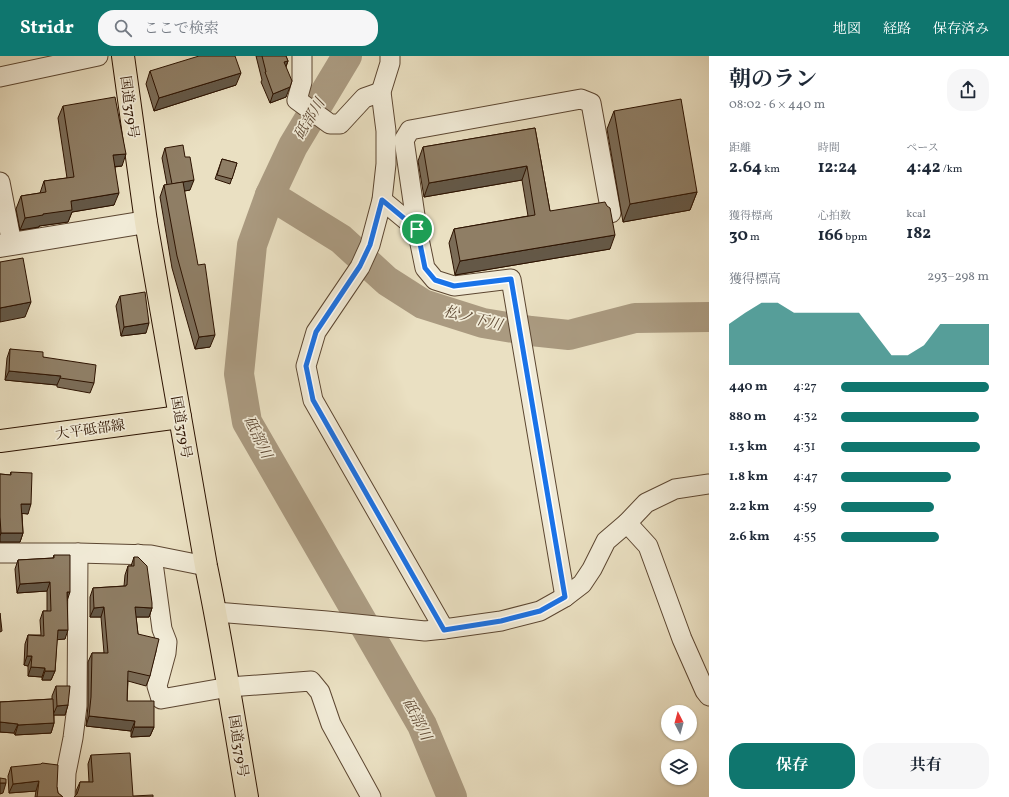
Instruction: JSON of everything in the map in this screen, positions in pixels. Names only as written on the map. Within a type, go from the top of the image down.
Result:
[{"type":"main road","name":"国道379号","points":[[123,56],[146,222],[206,566],[216,612],[247,797]]},
{"type":"main road","name":"大平砥部線","points":[[0,440],[180,416]]},
{"type":"street","points":[[0,77],[98,56]]},
{"type":"street","points":[[302,56],[302,82],[297,100],[330,124],[340,124],[364,98],[381,92]]},
{"type":"street","points":[[390,56],[390,63],[381,92],[386,131],[386,164],[382,200],[370,245],[360,266],[316,332],[306,366],[313,400],[444,630]]},
{"type":"street","points":[[565,597],[511,279],[454,286],[435,280],[425,268],[417,229],[404,140],[410,130],[581,99],[591,103],[611,213]]},
{"type":"street","points":[[0,182],[6,245],[146,222]]},
{"type":"street","points":[[382,200],[417,229]]},
{"type":"street","points":[[216,612],[425,631],[444,630],[514,618],[540,611],[565,597],[582,584],[592,569],[606,541],[628,523],[646,503],[675,489],[709,484]]},
{"type":"street","points":[[628,523],[648,546],[682,639],[705,691],[709,696]]},
{"type":"street","points":[[0,553],[138,554],[151,555],[206,566]]},
{"type":"street","points":[[65,797],[66,773],[73,738],[77,706],[78,553]]},
{"type":"street","points":[[138,554],[154,570],[162,629],[167,642],[166,653],[157,686],[161,699],[229,687],[311,681],[320,692],[331,724],[371,797]]},
{"type":"building","points":[[199,56],[235,56],[241,73],[159,98],[150,71]]},
{"type":"building","points":[[262,56],[286,56],[288,61],[284,62],[292,81],[290,87],[273,94],[265,72]]},
{"type":"building","points":[[115,97],[126,154],[113,155],[119,193],[71,201],[72,210],[25,218],[21,196],[46,192],[44,181],[74,177],[63,106]]},
{"type":"building","points":[[681,99],[697,192],[630,204],[614,111]]},
{"type":"building","points":[[535,128],[550,211],[605,202],[610,208],[615,235],[460,261],[454,229],[535,215],[527,166],[429,183],[423,147]]},
{"type":"building","points":[[183,145],[185,157],[190,157],[194,180],[172,184],[165,148]]},
{"type":"building","points":[[222,159],[237,163],[232,179],[217,175]]},
{"type":"building","points":[[183,182],[198,265],[205,264],[215,335],[199,337],[177,256],[164,185]]},
{"type":"building","points":[[23,258],[31,302],[0,308],[0,262]]},
{"type":"building","points":[[145,292],[149,323],[124,327],[120,296]]},
{"type":"building","points":[[10,349],[43,352],[43,357],[96,365],[94,383],[60,378],[61,376],[9,371]]},
{"type":"building","points":[[11,472],[32,473],[31,504],[21,504],[23,533],[1,533],[0,474],[11,475]]},
{"type":"building","points":[[54,555],[70,555],[70,592],[67,592],[68,630],[58,630],[55,671],[45,671],[45,668],[31,667],[32,656],[27,656],[28,635],[44,636],[43,611],[51,611],[50,582],[20,584],[18,560],[54,558]]},
{"type":"building","points":[[134,557],[138,557],[147,566],[152,603],[152,608],[135,607],[138,634],[159,639],[150,676],[128,671],[127,701],[154,701],[154,727],[134,727],[135,721],[89,716],[92,653],[108,653],[104,607],[94,608],[93,588],[126,586],[128,566],[134,566]]},
{"type":"building","points":[[0,613],[2,631],[0,632]]},
{"type":"building","points":[[56,686],[70,686],[68,705],[57,706]]},
{"type":"building","points":[[53,699],[54,723],[18,725],[0,722],[0,702]]},
{"type":"building","points":[[130,753],[133,796],[153,795],[153,797],[74,797],[77,794],[80,782],[93,782],[91,755]]},
{"type":"building","points":[[42,763],[58,765],[57,787],[58,793],[63,797],[37,797],[39,781],[13,784],[11,767]]},
{"type":"building","points":[[0,778],[6,779],[6,783],[0,783]]},
{"type":"waterway","name":"砥部川","points":[[347,56],[293,146],[270,195],[252,245],[239,374],[247,422],[422,725],[452,797]]},
{"type":"waterway","name":"松ノ下川","points":[[270,195],[341,239],[387,281],[423,304],[483,323],[531,331],[569,335],[635,318],[709,317]]},
{"type":"route","points":[[382,200],[417,229],[425,268],[435,280],[454,286],[511,279],[565,597],[540,611],[501,621],[444,630],[313,400],[306,366],[316,332],[360,266],[370,245],[382,200]]}]
